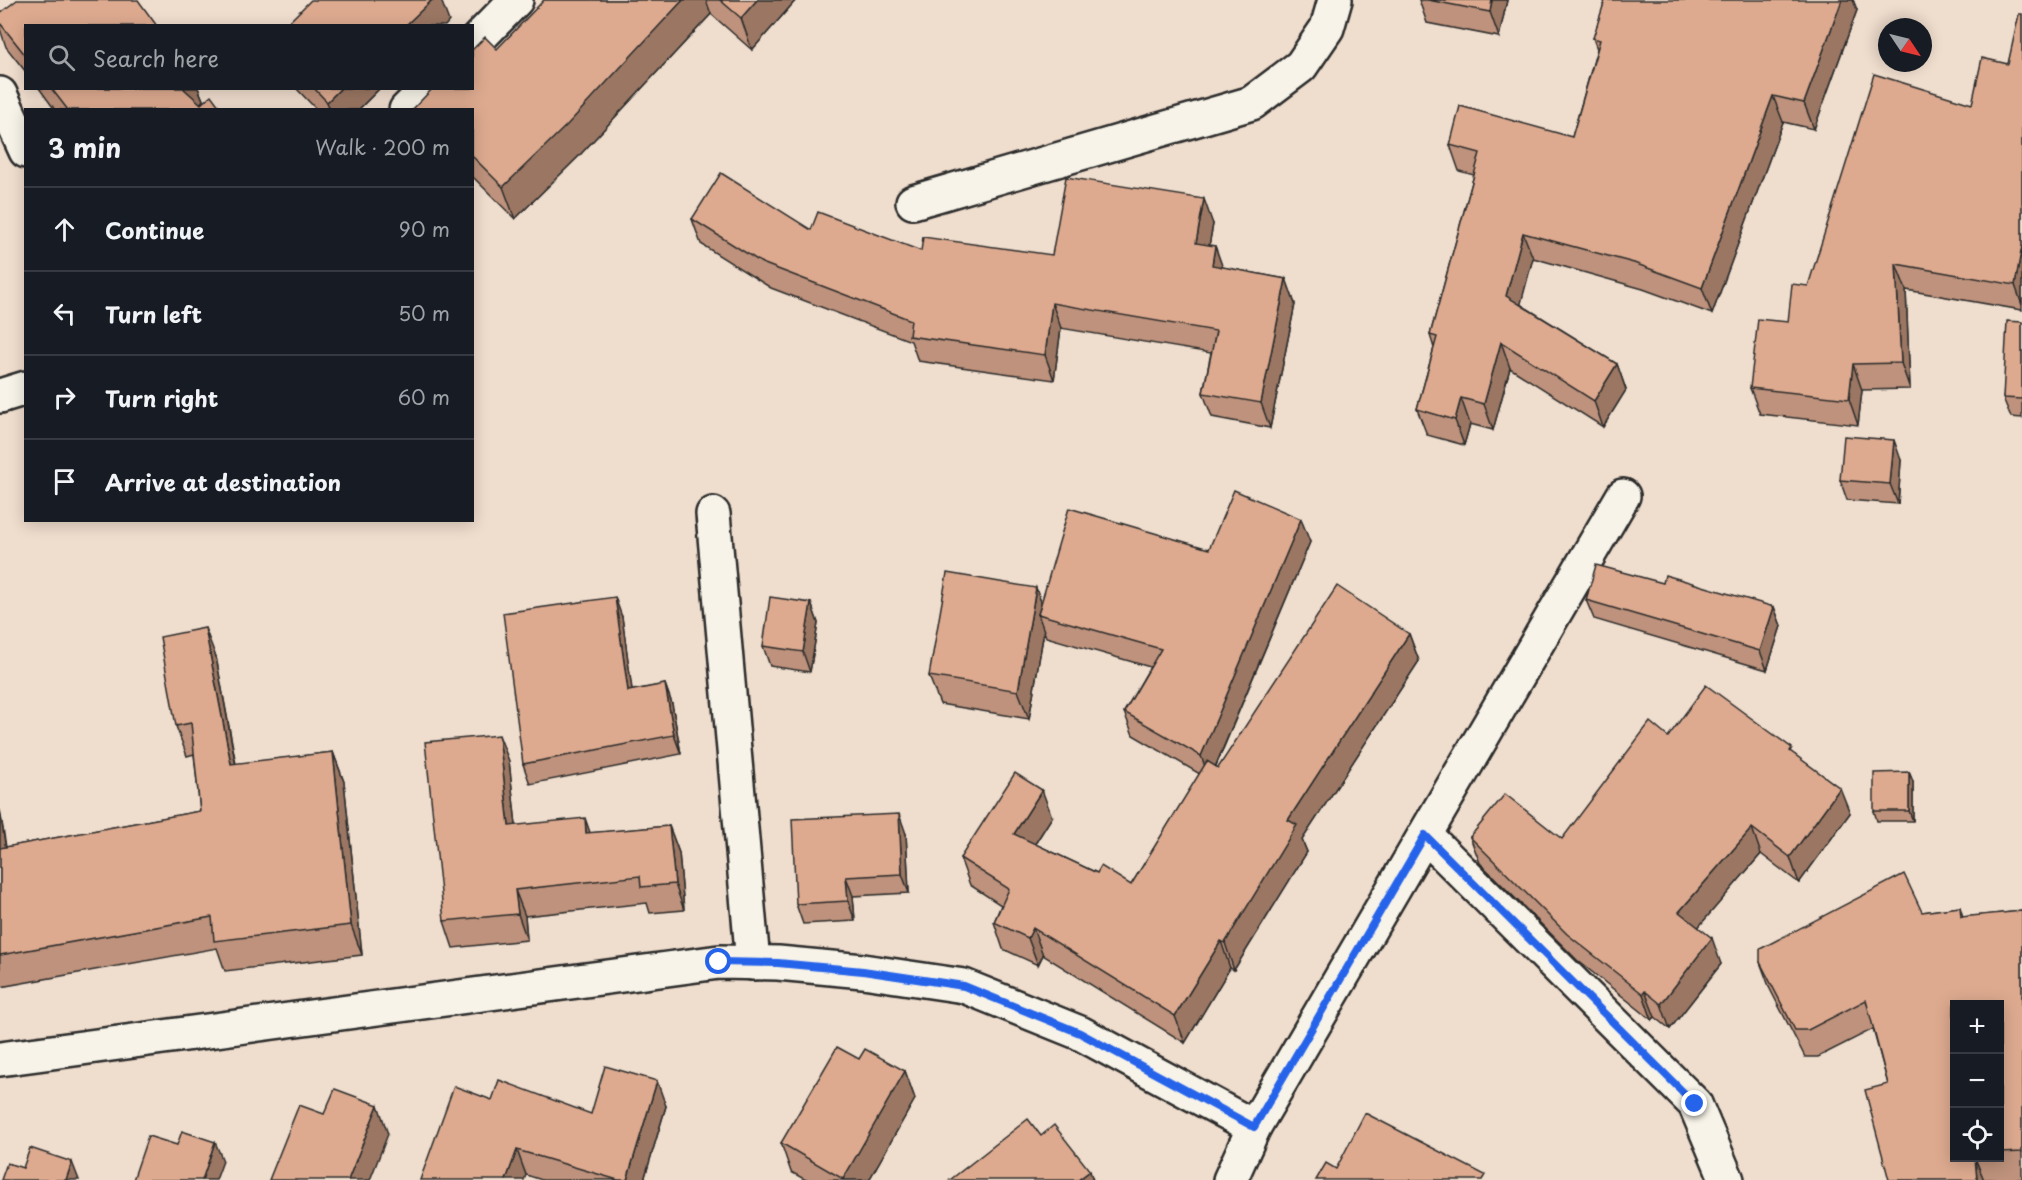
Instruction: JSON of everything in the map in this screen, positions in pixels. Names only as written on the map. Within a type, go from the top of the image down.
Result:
[{"type":"street","points":[[474,43],[516,0]]},
{"type":"street","points":[[913,202],[1252,103],[1300,66],[1327,28],[1335,0]]},
{"type":"street","points":[[408,108],[426,90]]},
{"type":"street","points":[[0,94],[24,147]]},
{"type":"street","points":[[0,396],[24,389]]},
{"type":"street","points":[[1230,1180],[1254,1127],[1623,496]]},
{"type":"street","points":[[713,514],[753,963]]},
{"type":"street","points":[[1425,835],[1695,1104],[1727,1180]]},
{"type":"street","points":[[0,1059],[719,962],[778,963],[863,971],[964,986],[1080,1033],[1254,1127]]},
{"type":"building","points":[[17,0],[138,0],[156,24],[24,24],[24,53],[0,23],[0,13]]},
{"type":"building","points":[[311,0],[432,0],[407,24],[287,24]]},
{"type":"building","points":[[544,0],[683,0],[567,125],[503,187],[474,158],[474,108],[414,108],[431,90],[474,90],[474,48],[485,37],[497,49]]},
{"type":"building","points":[[720,0],[757,0],[741,18]]},
{"type":"building","points":[[1428,0],[1492,0],[1490,12]]},
{"type":"building","points":[[1605,0],[1842,0],[1804,103],[1773,96],[1702,288],[1634,263],[1523,233],[1506,296],[1617,364],[1594,401],[1501,342],[1484,404],[1461,398],[1455,420],[1417,409],[1437,337],[1430,335],[1480,153],[1450,145],[1460,106],[1572,137],[1600,40],[1593,38]]},
{"type":"building","points":[[2019,14],[2022,14],[2022,246],[2015,285],[1896,264],[1901,363],[1853,364],[1849,399],[1750,388],[1758,319],[1788,322],[1792,284],[1808,286],[1874,74],[1972,104],[1982,58],[2008,64]]},
{"type":"building","points":[[53,90],[185,90],[201,104],[211,95],[221,108],[66,108]]},
{"type":"building","points":[[316,90],[339,90],[327,102]]},
{"type":"building","points":[[721,173],[811,230],[818,212],[921,251],[923,237],[1052,255],[1066,177],[1204,199],[1196,243],[1215,246],[1212,265],[1286,279],[1261,403],[1203,393],[1216,331],[1052,303],[1045,355],[909,336],[911,320],[762,263],[692,219]]},
{"type":"building","points":[[2007,321],[2022,322],[2022,399],[2003,398]]},
{"type":"building","points":[[1844,436],[1894,440],[1890,484],[1840,480]]},
{"type":"building","points":[[1234,490],[1301,519],[1201,756],[1124,712],[1161,649],[1038,614],[1069,508],[1209,549]]},
{"type":"building","points":[[1596,565],[1663,583],[1665,575],[1774,607],[1760,651],[1586,600]]},
{"type":"building","points":[[947,573],[1036,588],[1018,691],[929,676]]},
{"type":"building","points":[[1337,586],[1409,634],[1288,820],[1297,825],[1225,943],[1221,941],[1175,1016],[1033,928],[1028,938],[994,922],[1009,889],[960,858],[1015,773],[1042,790],[1014,834],[1097,873],[1101,866],[1131,885],[1207,761],[1218,768]]},
{"type":"building","points":[[615,597],[628,691],[665,684],[674,735],[523,764],[503,613]]},
{"type":"building","points":[[770,597],[811,603],[803,652],[763,646]]},
{"type":"building","points":[[205,628],[231,764],[333,752],[351,925],[214,941],[212,917],[0,955],[0,848],[200,811],[191,723],[176,726],[160,637]]},
{"type":"building","points":[[1706,685],[1792,748],[1790,751],[1840,788],[1790,857],[1752,828],[1679,912],[1712,938],[1661,1004],[1645,991],[1643,994],[1567,934],[1470,837],[1505,794],[1562,839],[1650,722],[1668,737]]},
{"type":"building","points":[[499,735],[509,826],[585,818],[586,833],[669,826],[675,884],[641,887],[640,876],[515,890],[518,914],[444,921],[425,742]]},
{"type":"building","points":[[1909,772],[1909,811],[1874,811],[1874,773]]},
{"type":"building","points":[[899,814],[902,874],[846,877],[848,901],[796,904],[792,819]]},
{"type":"building","points":[[1904,874],[1922,912],[1960,907],[1961,917],[2022,911],[2022,1152],[2004,1153],[2004,1000],[1950,1000],[1950,1162],[1975,1162],[1977,1180],[1889,1180],[1865,1090],[1888,1084],[1866,1000],[1808,1030],[1795,1030],[1760,962],[1760,949]]},
{"type":"building","points":[[837,1047],[859,1059],[865,1049],[905,1071],[843,1179],[781,1143]]},
{"type":"building","points":[[605,1066],[657,1081],[627,1180],[618,1180],[517,1150],[506,1180],[420,1180],[454,1086],[492,1100],[499,1080],[591,1114]]},
{"type":"building","points":[[335,1089],[378,1105],[348,1180],[269,1180],[299,1105],[324,1114]]},
{"type":"building","points":[[1365,1113],[1485,1175],[1482,1180],[1316,1180],[1326,1163],[1336,1169]]},
{"type":"building","points":[[1028,1119],[1041,1136],[1054,1125],[1090,1171],[1078,1180],[950,1180]]},
{"type":"building","points":[[182,1131],[215,1142],[202,1180],[133,1180],[148,1136],[177,1145]]},
{"type":"building","points":[[30,1148],[72,1162],[66,1180],[1,1180],[7,1163],[23,1168]]},
{"type":"route","points":[[719,962],[778,963],[863,971],[964,986],[1080,1033],[1254,1127],[1425,835],[1695,1104]]}]
